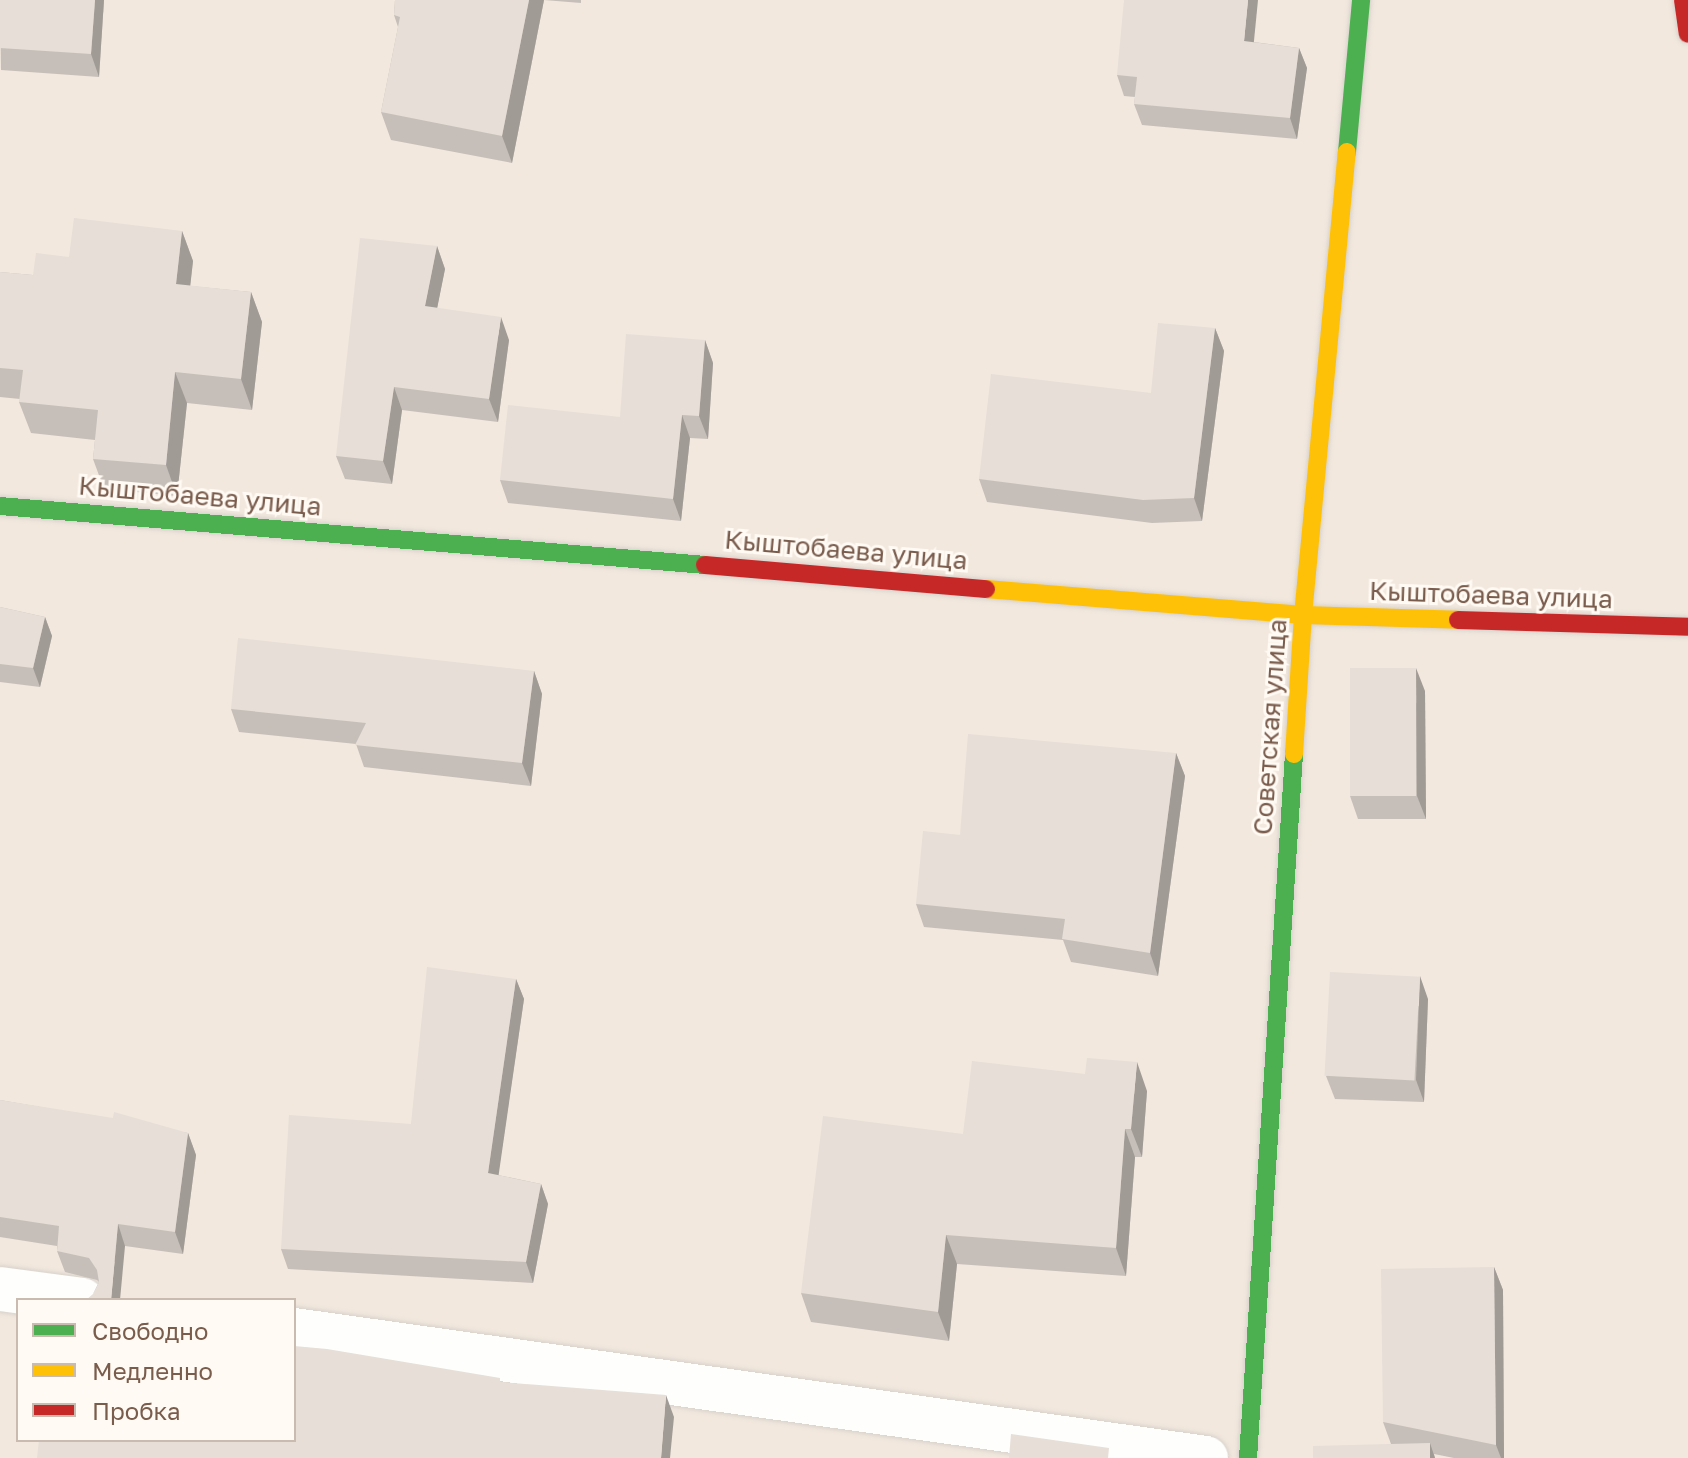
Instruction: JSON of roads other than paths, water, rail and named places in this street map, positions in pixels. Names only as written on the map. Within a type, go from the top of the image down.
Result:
[{"type":"street","name":"Советская улица","points":[[1248,1458],[1303,615],[1361,0]]},
{"type":"street","points":[[1683,0],[1688,34]]},
{"type":"street","name":"Кыштобаева улица","points":[[0,506],[1303,615],[1688,627]]},
{"type":"street","points":[[0,1289],[67,1298]]},
{"type":"street","points":[[296,1330],[1206,1458]]}]
